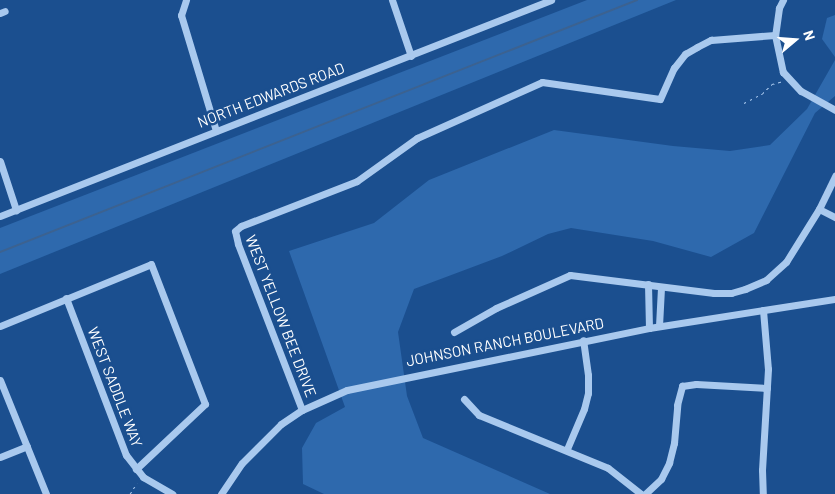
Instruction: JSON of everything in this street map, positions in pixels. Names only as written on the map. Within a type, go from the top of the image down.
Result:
[{"type":"street","points":[[186,0],[180,15],[216,131]]},
{"type":"street","points":[[392,0],[411,56]]},
{"type":"street","name":"NORTH EDWARDS ROAD","points":[[0,216],[551,0]]},
{"type":"street","points":[[784,0],[779,8],[775,35],[783,72],[801,91],[835,110]]},
{"type":"street","name":"WEST YELLOW BEE DRIVE","points":[[302,410],[235,231],[240,226],[357,181],[417,138],[542,82],[660,99],[674,68],[685,54],[697,46],[711,40],[775,35]]},
{"type":"street","points":[[0,161],[16,210]]},
{"type":"street","points":[[454,332],[496,308],[570,274],[661,287],[731,293],[745,290],[766,280],[786,262],[819,208],[835,176]]},
{"type":"street","points":[[819,208],[835,217]]},
{"type":"street","points":[[0,326],[151,264],[205,404],[136,469]]},
{"type":"street","points":[[648,284],[649,328]]},
{"type":"street","points":[[660,326],[661,287]]},
{"type":"street","name":"WEST SADDLE WAY","points":[[66,298],[126,455],[143,477],[173,494]]},
{"type":"street","name":"JOHNSON RANCH BOULEVARD","points":[[221,494],[242,463],[281,424],[302,410],[347,390],[583,340],[835,299]]},
{"type":"street","points":[[763,310],[768,362],[762,470],[763,494]]},
{"type":"street","points":[[567,450],[588,393],[588,375],[583,340]]},
{"type":"street","points":[[0,380],[46,494]]},
{"type":"street","points":[[645,494],[661,479],[669,463],[681,387],[696,384],[767,388]]},
{"type":"street","points":[[464,399],[479,415],[608,468],[641,494]]},
{"type":"street","points":[[0,457],[27,446]]},
{"type":"path","points":[[744,103],[762,94],[772,84],[788,78]]},
{"type":"path","points":[[130,494],[143,477]]},
{"type":"shaded area","points":[[587,0],[676,0],[0,274],[0,228]]},
{"type":"shaded area","points":[[835,15],[835,57],[822,39],[827,18]]},
{"type":"shaded area","points":[[835,60],[835,96],[815,113],[754,233],[711,257],[653,241],[571,228],[548,234],[502,256],[414,289],[398,332],[407,396],[423,438],[550,494],[324,494],[303,484],[302,448],[316,423],[345,407],[289,251],[374,223],[429,180],[554,130],[673,146],[730,151],[770,145],[807,109]]},
{"type":"waterway","points":[[0,252],[637,0]]}]
